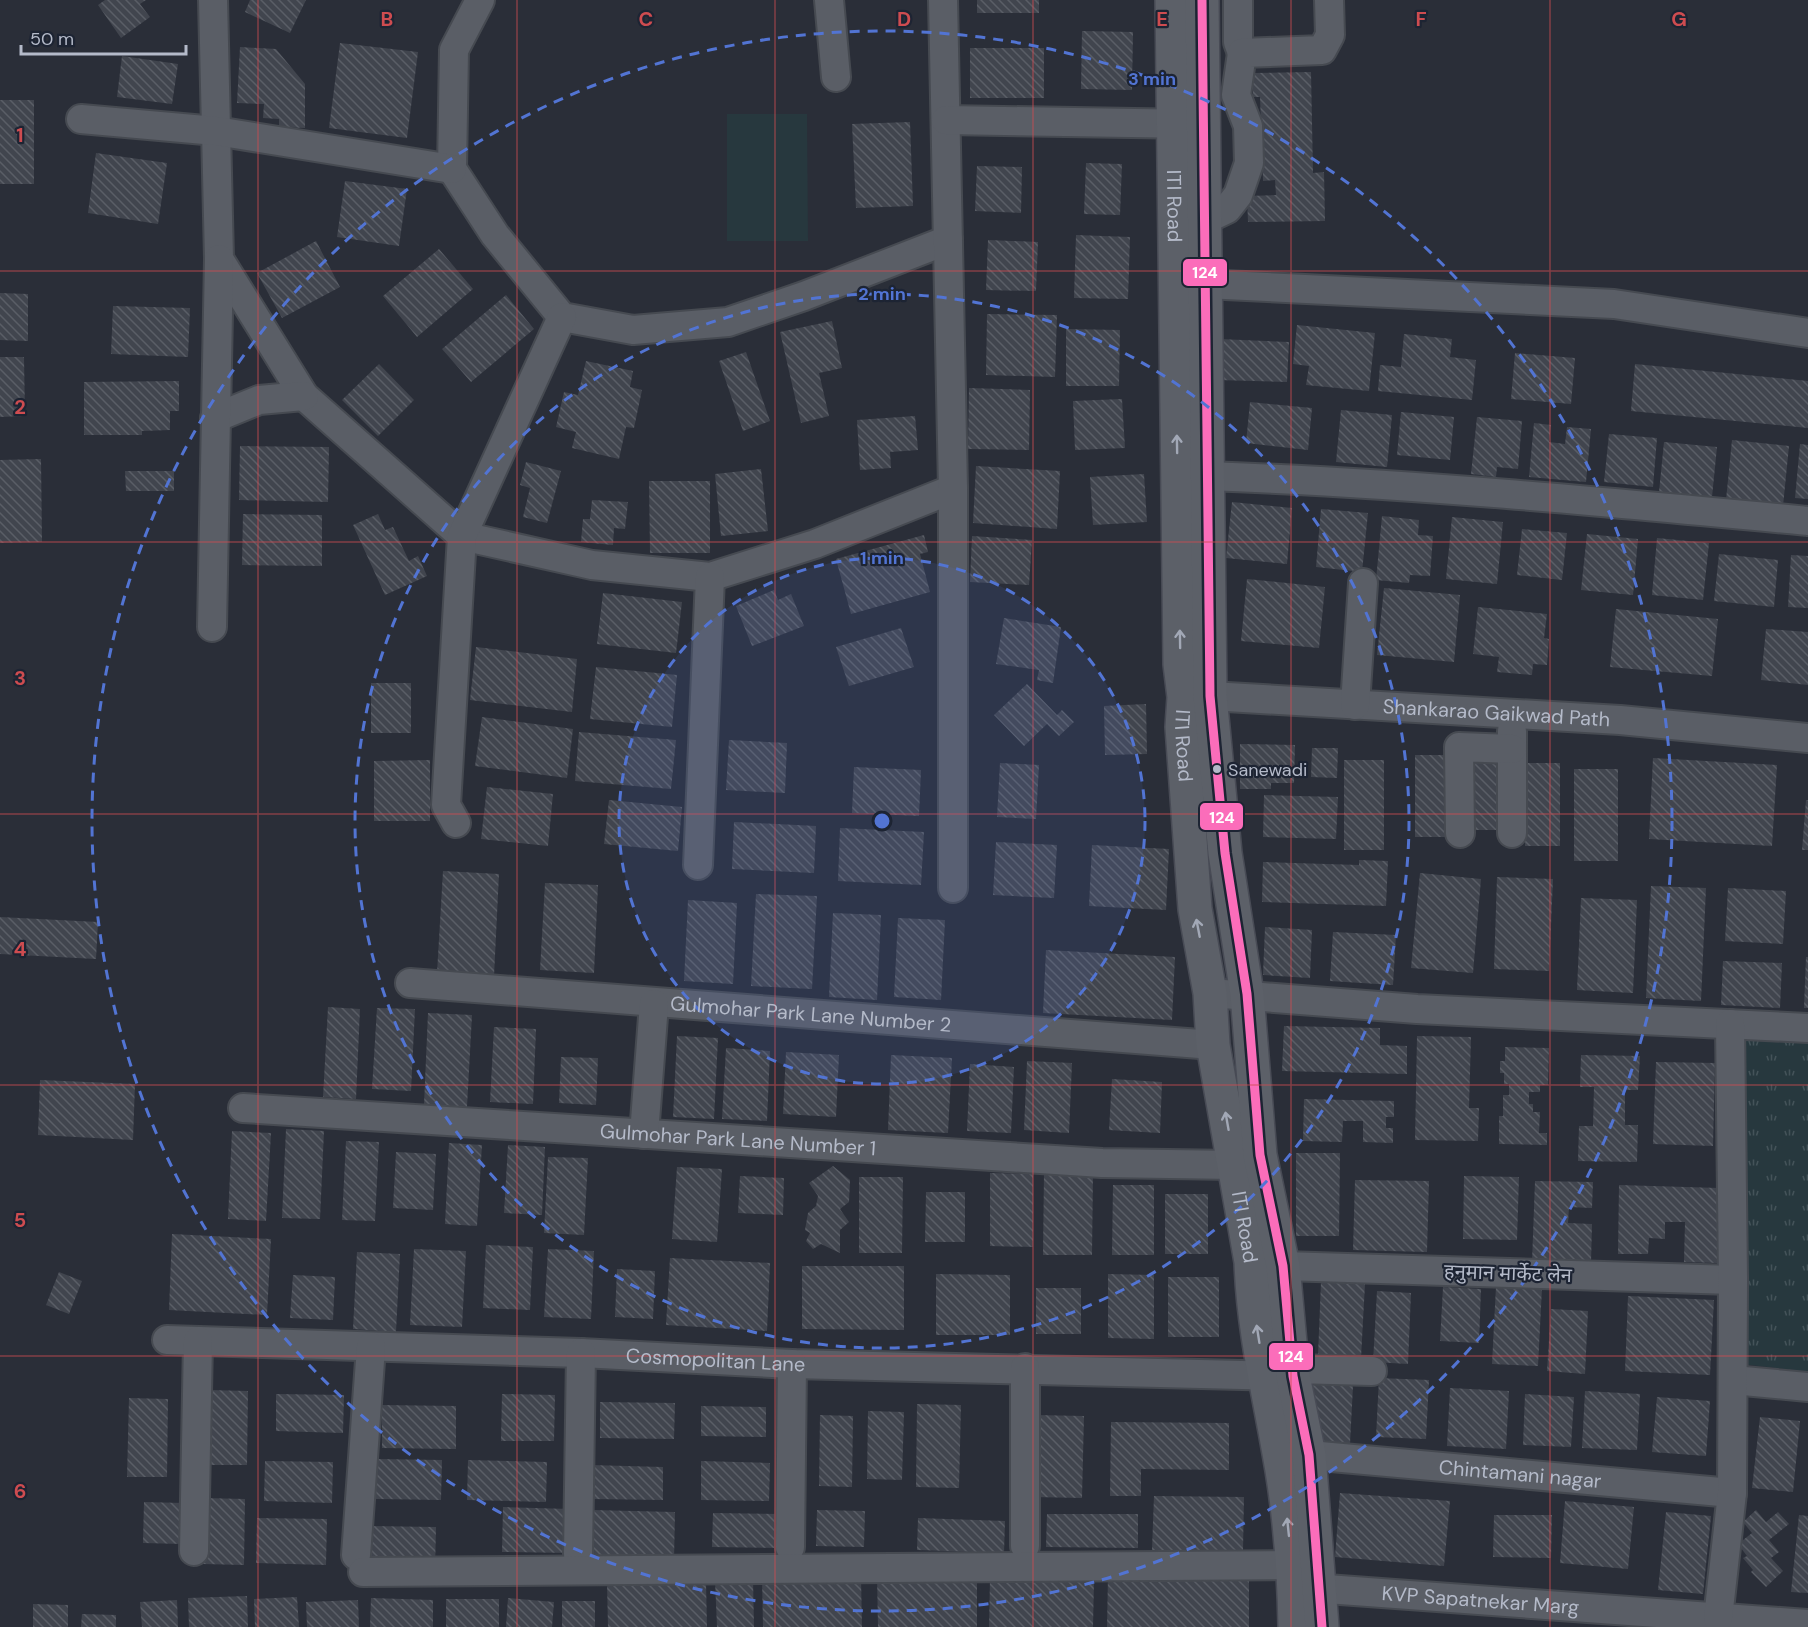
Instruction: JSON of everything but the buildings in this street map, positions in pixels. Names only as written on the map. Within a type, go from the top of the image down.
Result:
[{"type":"main road","name":"ITI Road","points":[[1172,0],[1188,124],[1204,220],[1189,283],[1206,476],[1197,697],[1226,853],[1247,994],[1260,1155],[1283,1266],[1280,1456],[1302,1580],[1322,1627]]},
{"type":"main road","name":"ITI Road","points":[[1197,697],[1180,664],[1189,283],[1188,124],[1202,0]]},
{"type":"main road","name":"ITI Road","points":[[1197,697],[1182,727],[1195,909],[1210,993],[1213,1045],[1251,1262],[1252,1297],[1283,1374],[1309,1455],[1302,1580],[1296,1627]]},
{"type":"street","points":[[212,627],[219,259],[213,0]]},
{"type":"street","points":[[480,0],[454,50],[452,169],[495,234],[562,317],[633,330],[728,322],[804,296],[948,240]]},
{"type":"street","points":[[829,0],[836,77]]},
{"type":"street","points":[[944,0],[953,489],[953,888]]},
{"type":"street","points":[[1204,220],[1227,209],[1238,195],[1249,163],[1251,143],[1248,126],[1236,94],[1242,53],[1238,42],[1238,0]]},
{"type":"street","points":[[1242,53],[1322,50],[1330,35],[1329,0]]},
{"type":"street","points":[[81,119],[216,131],[452,169]]},
{"type":"street","points":[[946,120],[1188,124]]},
{"type":"street","points":[[219,259],[304,396],[462,536],[592,565],[710,577],[815,544],[953,489]]},
{"type":"street","points":[[1189,283],[1614,304],[1808,333]]},
{"type":"street","points":[[456,823],[446,805],[462,536],[562,317]]},
{"type":"street","points":[[215,418],[259,400],[304,396]]},
{"type":"street","points":[[1206,476],[1365,482],[1808,520]]},
{"type":"street","points":[[698,865],[710,577]]},
{"type":"street","points":[[1355,705],[1363,583]]},
{"type":"street","name":"Shankarao Gaikwad Path","points":[[1197,697],[1620,720],[1808,738]]},
{"type":"street","points":[[1512,714],[1512,833]]},
{"type":"street","points":[[1461,833],[1459,747],[1512,749]]},
{"type":"street","name":"Gulmohar Park Lane Number 2","points":[[410,983],[654,1004],[1213,1045]]},
{"type":"street","points":[[1210,993],[1247,994],[1417,1009],[1808,1028]]},
{"type":"street","points":[[644,1134],[654,1004]]},
{"type":"street","points":[[1718,1618],[1732,1493],[1733,1280],[1730,1024]]},
{"type":"street","name":"Gulmohar Park Lane Number 1","points":[[243,1108],[1102,1163],[1234,1165]]},
{"type":"street","name":"हनुमान मार्केट लेन","points":[[1283,1266],[1733,1280]]},
{"type":"street","name":"Cosmopolitan Lane","points":[[166,1340],[581,1353],[792,1364],[1283,1374],[1372,1371]]},
{"type":"street","points":[[194,1551],[198,1341]]},
{"type":"street","name":"KVP Sapatnekar Marg","points":[[371,1347],[359,1563],[1302,1580],[1562,1617],[1718,1618],[1792,1624]]},
{"type":"street","points":[[578,1554],[581,1353]]},
{"type":"street","points":[[790,1547],[792,1364]]},
{"type":"street","points":[[1024,1368],[1024,1546]]},
{"type":"street","points":[[1733,1380],[1808,1387]]},
{"type":"street","name":"Chintamani nagar","points":[[1309,1455],[1732,1493]]},
{"type":"green space","points":[[727,114],[807,114],[808,241],[727,241]]},
{"type":"green space","points":[[1744,1036],[1808,1041],[1808,1372],[1742,1364]]},
{"type":"transit line","name":"124","points":[[1202,0],[1210,696],[1225,853],[1247,994],[1260,1155],[1283,1266],[1293,1376],[1309,1455],[1322,1627]]},
{"type":"place","name":"Sanewadi","points":[[1217,769]]}]
